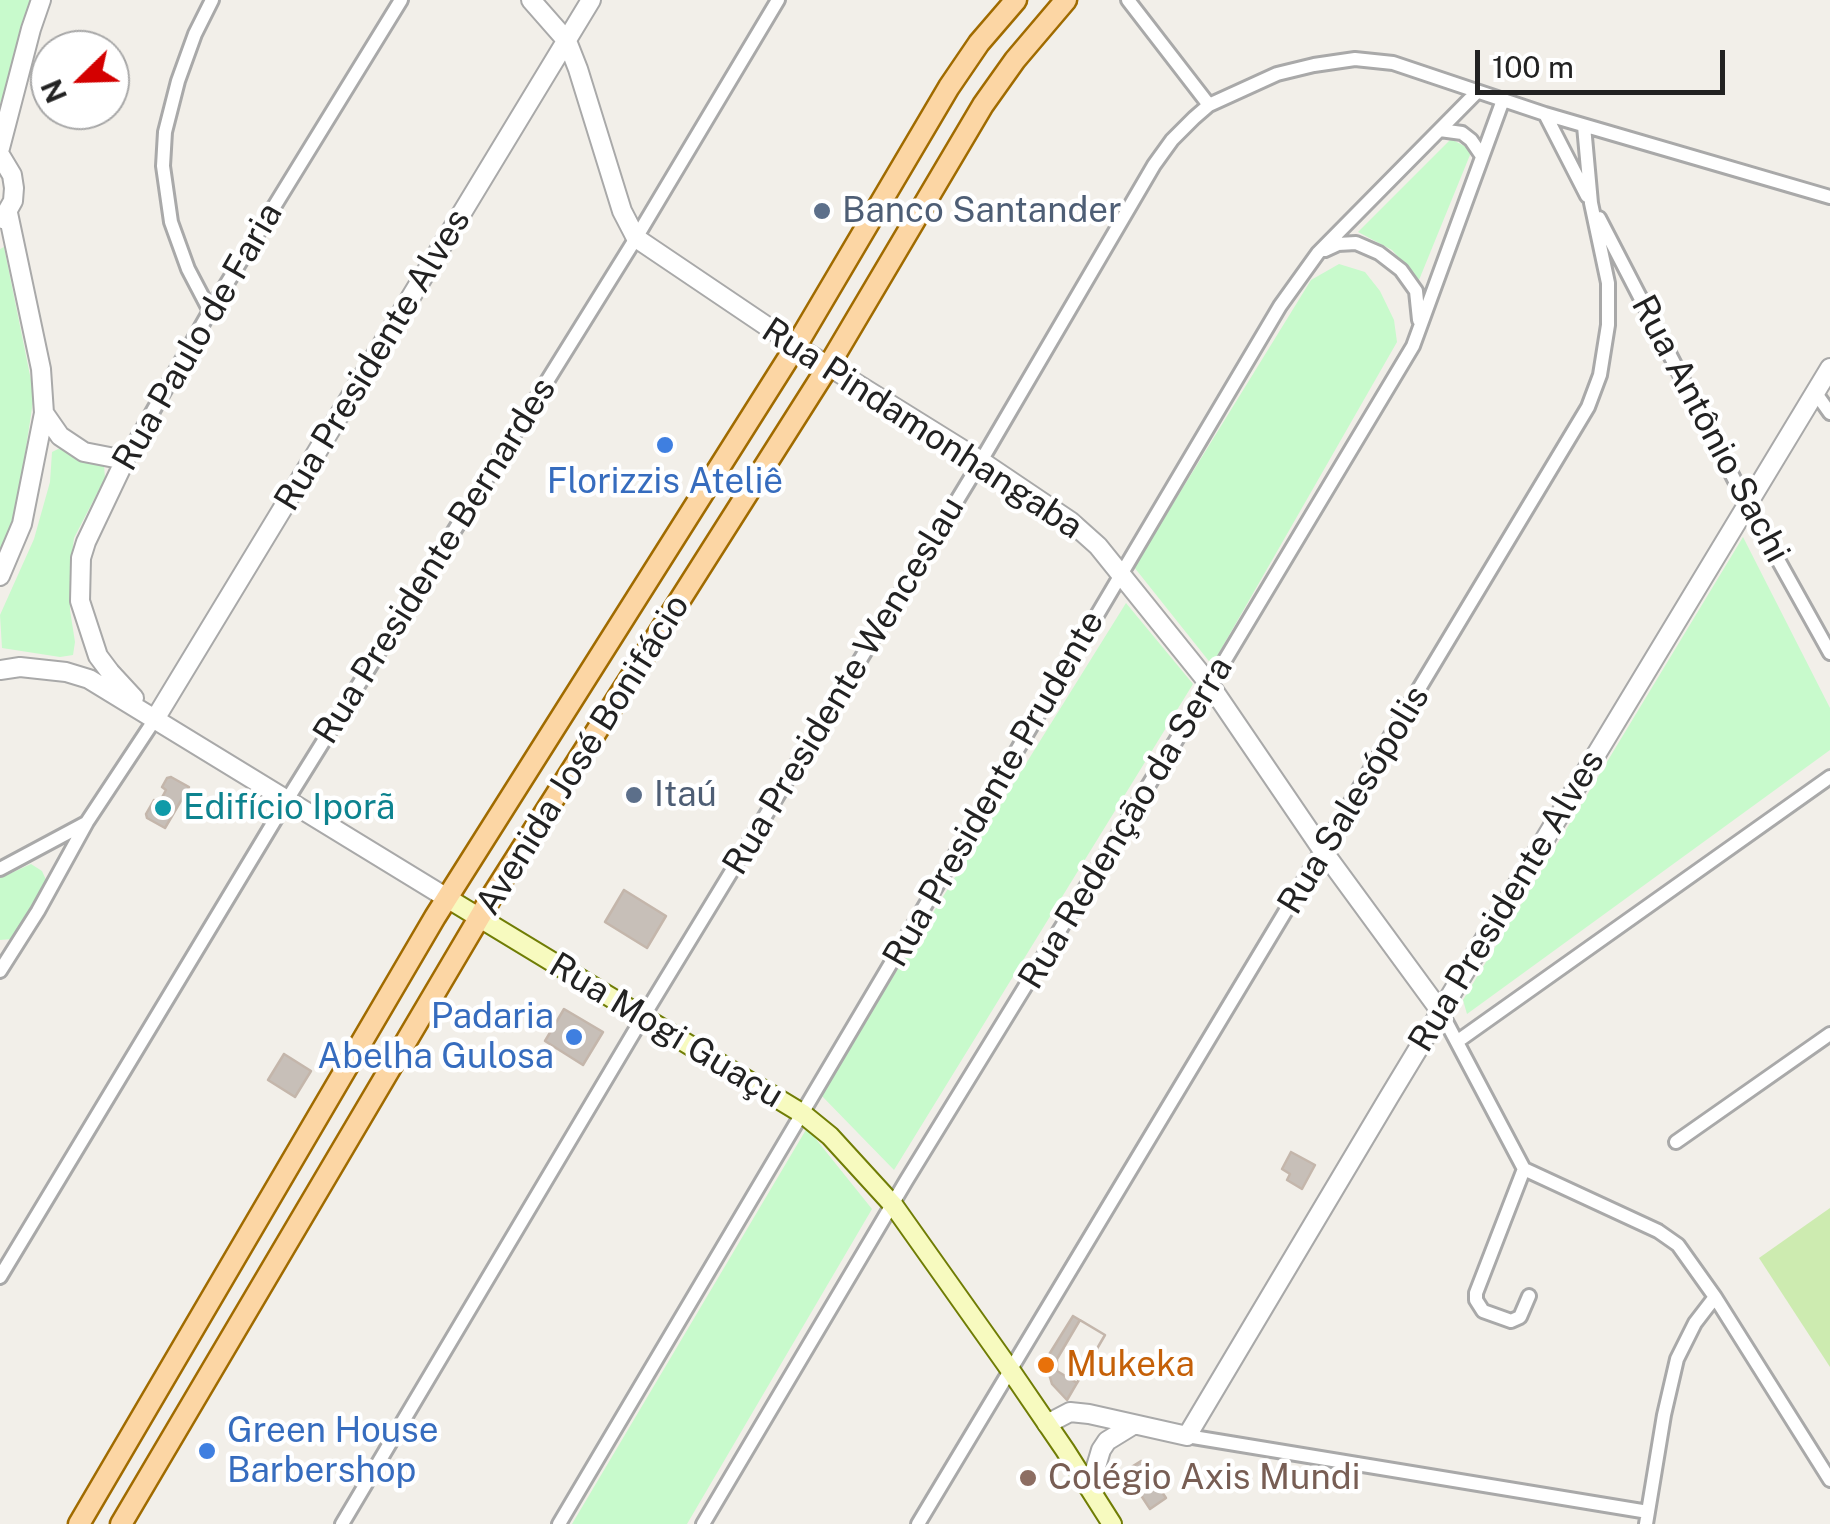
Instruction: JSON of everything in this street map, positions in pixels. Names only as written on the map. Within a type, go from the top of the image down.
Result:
[{"type":"main road","name":"Avenida José Bonifácio","points":[[79,1524],[447,898],[796,346],[948,87],[979,42],[1016,0]]},
{"type":"main road","name":"Avenida José Bonifácio","points":[[121,1524],[480,918],[829,365],[983,105],[1014,60],[1066,0]]},
{"type":"main road","name":"Rua Mogi Guaçu","points":[[447,898],[802,1114],[830,1136],[894,1206],[1011,1370],[1112,1524]]},
{"type":"street","points":[[0,576],[22,524],[44,412],[42,370],[25,288],[4,218],[13,201],[12,175],[0,151],[40,0]]},
{"type":"street","points":[[210,312],[188,269],[171,222],[163,166],[165,132],[178,80],[212,0]]},
{"type":"street","name":"Rua Paulo de Faria","points":[[155,719],[110,672],[93,646],[80,601],[81,558],[86,542],[124,460],[210,312],[402,0]]},
{"type":"street","points":[[531,0],[567,41],[622,211],[636,238]]},
{"type":"street","name":"Rua Presidente Alves","points":[[155,719],[591,0]]},
{"type":"street","name":"Rua Presidente Bernardes","points":[[0,1277],[286,800],[636,238],[778,0]]},
{"type":"street","points":[[1128,0],[1210,105]]},
{"type":"street","name":"Rua Presidente Wenceslau","points":[[342,1524],[643,1017],[982,461],[1154,165],[1172,140],[1210,105],[1277,74],[1314,65],[1356,60],[1393,63],[1584,126],[1830,197]]},
{"type":"street","name":"Rua Presidente Prudente","points":[[560,1524],[1280,306],[1318,253],[1478,92]]},
{"type":"street","name":"Rua Redenção da Serra","points":[[703,1524],[906,1181],[1413,346],[1503,100]]},
{"type":"street","name":"Rua Antônio Sachi","points":[[1546,114],[1747,504],[1830,653]]},
{"type":"street","name":"Rua Antônio Sachi","points":[[1584,126],[1592,203]]},
{"type":"street","points":[[1440,130],[1462,133],[1482,156]]},
{"type":"street","name":"Rua Salesópolis","points":[[918,1524],[1588,407],[1600,375],[1608,311],[1608,283],[1592,203]]},
{"type":"street","name":"Rua Pindamonhangaba","points":[[636,238],[796,346],[982,461],[1098,546],[1210,685],[1323,851],[1441,1012],[1523,1172]]},
{"type":"street","points":[[1318,253],[1338,244],[1356,243],[1380,253],[1402,270],[1416,292],[1420,326]]},
{"type":"street","name":"Rua Presidente Alves","points":[[1187,1436],[1830,368]]},
{"type":"street","points":[[1815,392],[1830,413]]},
{"type":"street","points":[[44,412],[60,436],[84,452],[124,460]]},
{"type":"street","points":[[0,670],[20,667],[66,672],[88,658],[93,646]]},
{"type":"street","name":"Rua Mogi Guaçu","points":[[66,672],[89,679],[447,898]]},
{"type":"street","points":[[0,971],[87,822],[155,719]]},
{"type":"street","points":[[1458,1041],[1830,777]]},
{"type":"street","points":[[0,869],[87,822]]},
{"type":"street","points":[[1676,1142],[1830,1034]]},
{"type":"street","points":[[1529,1296],[1520,1316],[1511,1321],[1484,1311],[1476,1300],[1523,1172],[1658,1231],[1678,1245],[1830,1480]]},
{"type":"street","points":[[1047,1424],[1070,1412],[1647,1518],[1677,1359],[1695,1322],[1714,1296]]},
{"type":"street","points":[[1090,1487],[1107,1441],[1133,1424]]},
{"type":"green space","points":[[0,0],[36,0],[0,104]]},
{"type":"green space","points":[[1451,139],[1472,150],[1419,280],[1392,250],[1358,232]]},
{"type":"green space","points":[[4,247],[34,395],[13,534],[0,557],[0,249]]},
{"type":"green space","points":[[1339,264],[1365,272],[1380,291],[1394,320],[1397,342],[1212,665],[1134,567],[1311,280]]},
{"type":"green space","points":[[62,447],[104,465],[105,478],[74,538],[70,610],[75,642],[73,655],[60,657],[2,648],[0,615],[34,539],[50,482],[52,452]]},
{"type":"green space","points":[[1743,537],[1830,708],[1830,750],[1467,1014],[1463,1000]]},
{"type":"green space","points":[[1126,603],[1193,684],[894,1170],[820,1094]]},
{"type":"green space","points":[[31,864],[42,871],[47,882],[12,939],[0,940],[0,878]]},
{"type":"green space","points":[[807,1128],[872,1209],[687,1524],[572,1524]]},
{"type":"green space","points":[[1830,1208],[1830,1367],[1759,1258]]},
{"type":"building","name":"Edifício Iporã","points":[[171,777],[189,787],[165,828],[146,814],[154,800],[159,803],[166,790],[162,787]]},
{"type":"building","points":[[624,890],[666,916],[647,948],[605,922]]},
{"type":"building","name":"Padaria Abelha Gulosa","points":[[564,1009],[603,1032],[583,1065],[545,1041]]},
{"type":"building","points":[[284,1054],[311,1071],[295,1097],[268,1080]]},
{"type":"building","points":[[1291,1152],[1315,1165],[1302,1189],[1287,1180],[1290,1174],[1282,1169]]},
{"type":"building","points":[[1073,1316],[1105,1335],[1067,1400],[1052,1384],[1045,1361]]},
{"type":"building","points":[[1080,1320],[1105,1335],[1077,1383],[1057,1371],[1057,1359]]},
{"type":"building","points":[[1141,1461],[1166,1498],[1150,1509],[1125,1471]]},
{"type":"place","name":"Banco Santander","points":[[822,211]]},
{"type":"place","name":"Florizzis Ateliê","points":[[665,445]]},
{"type":"place","name":"Itaú","points":[[634,795]]},
{"type":"place","name":"Edifício Iporã","points":[[163,808]]},
{"type":"place","name":"Padaria Abelha Gulosa","points":[[574,1037]]},
{"type":"place","name":"Mukeka","points":[[1046,1365]]},
{"type":"place","name":"Green House Barbershop","points":[[207,1451]]},
{"type":"place","name":"Colégio Axis Mundi","points":[[1028,1478]]}]
